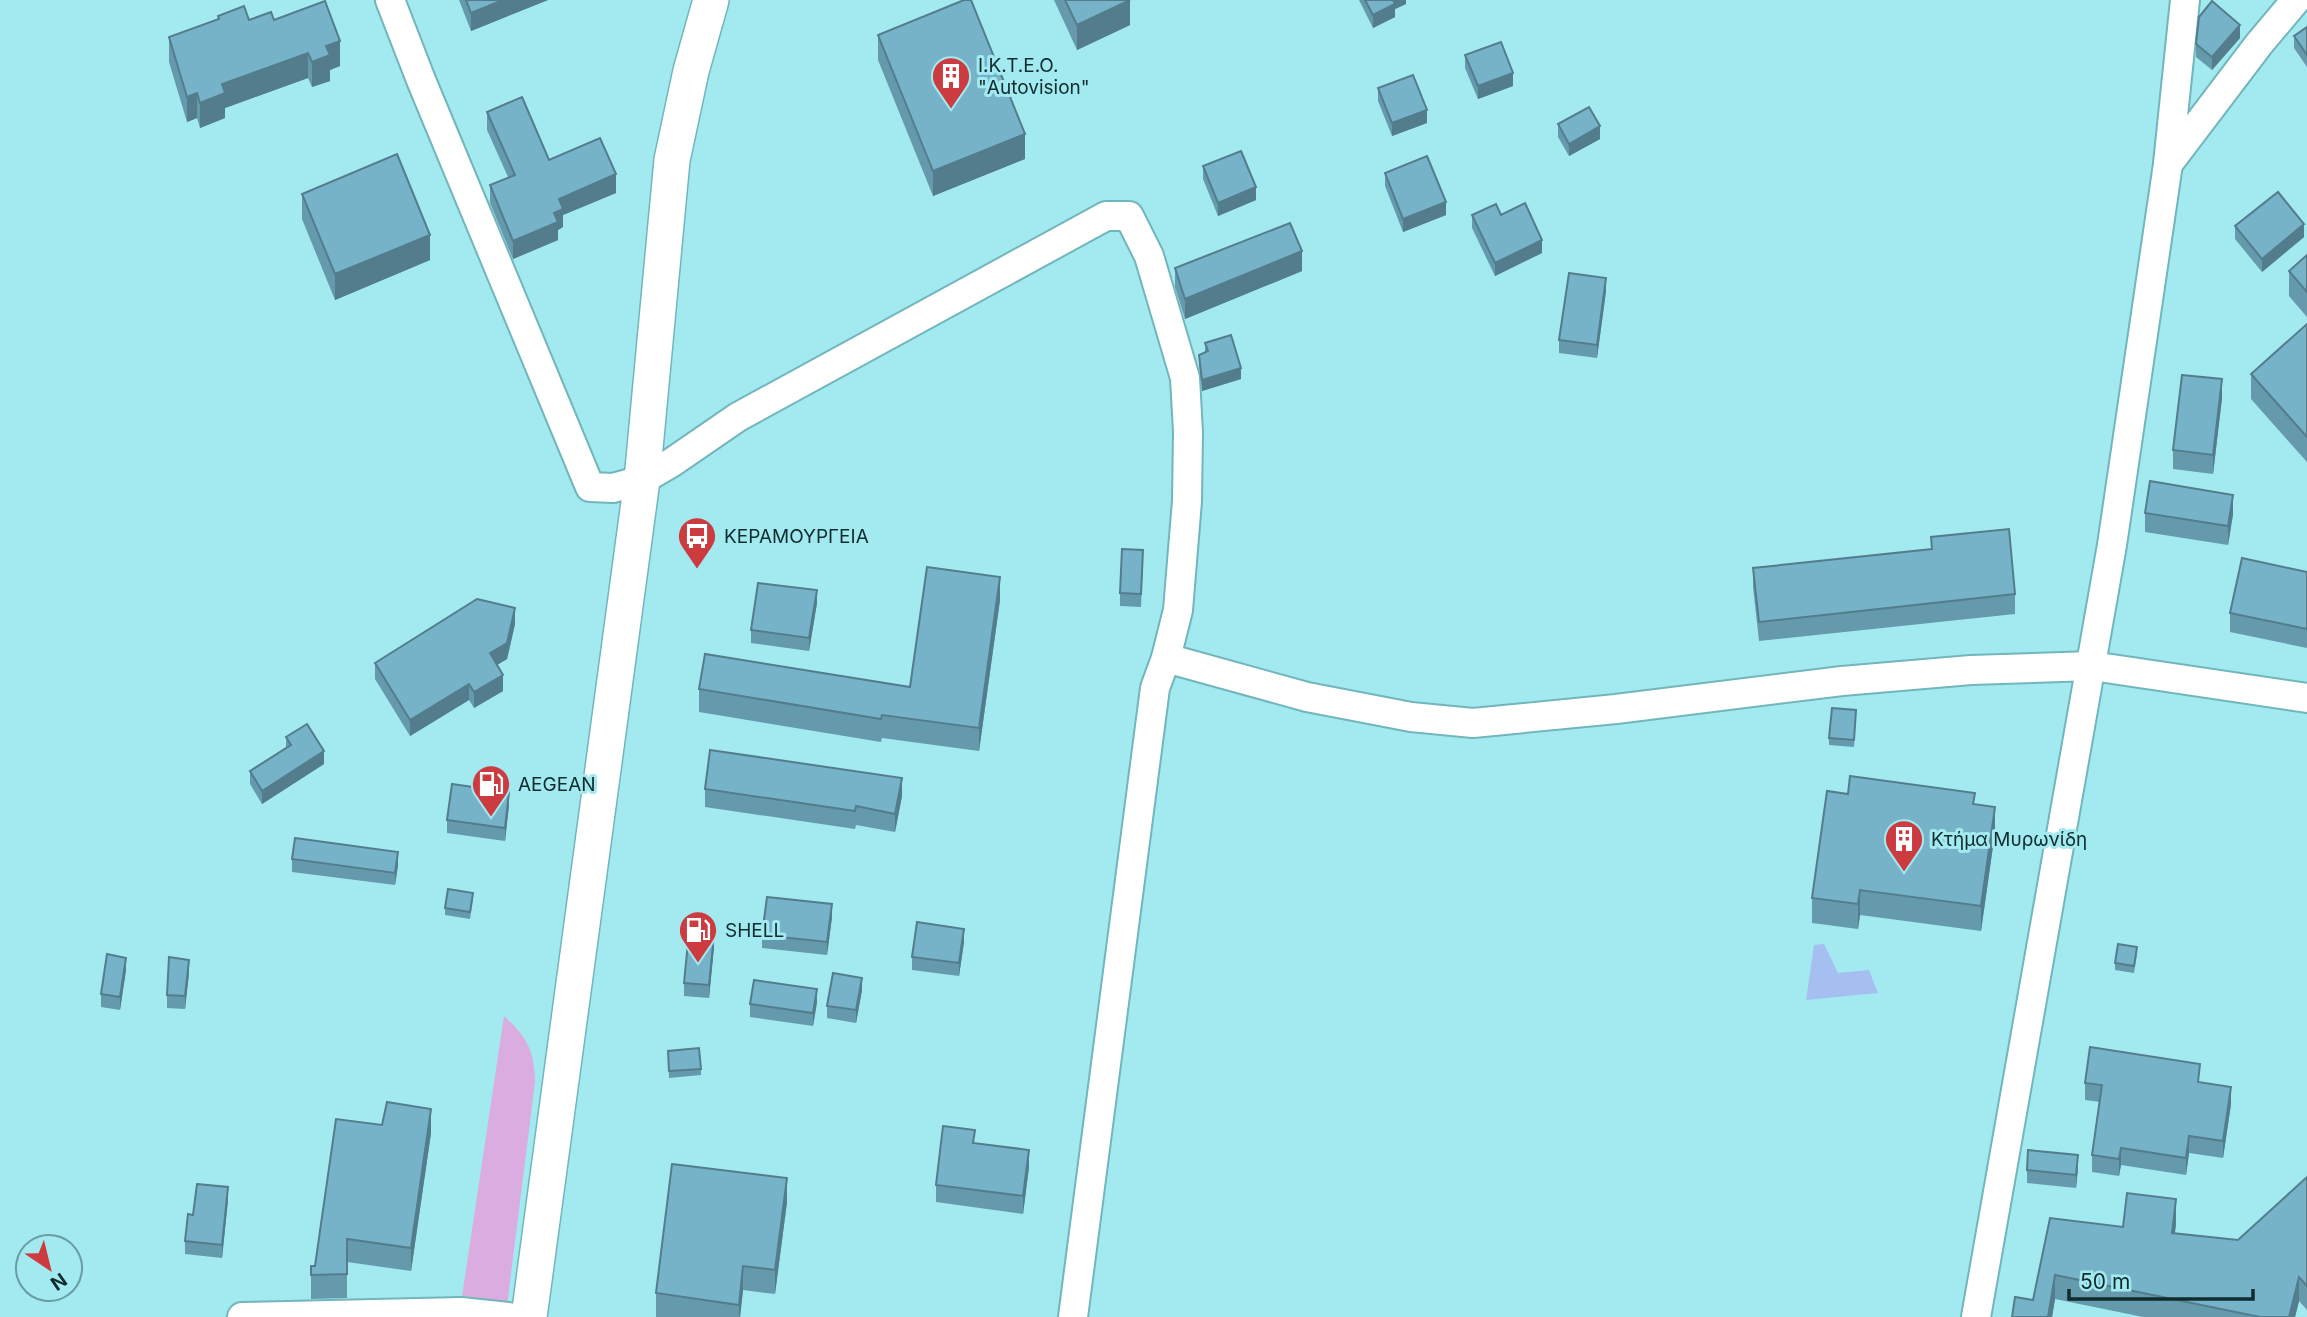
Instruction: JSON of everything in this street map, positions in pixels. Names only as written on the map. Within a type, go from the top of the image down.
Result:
[{"type":"street","points":[[390,0],[590,487],[613,488],[642,480],[738,417],[1106,216],[1129,216],[1149,256],[1185,378],[1188,432],[1187,501],[1178,610],[1155,688],[1073,1317]]},
{"type":"street","points":[[529,1317],[642,480],[672,160],[691,71],[711,0]]},
{"type":"street","points":[[1976,1317],[2112,545],[2168,164],[2185,0]]},
{"type":"street","points":[[2168,164],[2296,0]]},
{"type":"street","points":[[1166,657],[1307,697],[1411,717],[1473,723],[1855,680],[1971,670],[2092,666],[2307,698]]},
{"type":"street","points":[[242,1317],[460,1312],[508,1317]]},
{"type":"shaded area","points":[[504,1016],[528,1045],[535,1082],[507,1305],[460,1310]]},
{"type":"water","points":[[1824,944],[1838,973],[1869,970],[1878,993],[1806,1000],[1814,945]]},
{"type":"building","points":[[466,0],[503,0],[471,13]]},
{"type":"building","name":"I.Κ.Τ.Ε.Ο. \"Autovision\"","points":[[964,0],[971,0],[1025,134],[933,171],[878,35]]},
{"type":"building","points":[[1065,0],[1130,0],[1077,25]]},
{"type":"building","points":[[1365,0],[1393,0],[1395,4],[1373,15]]},
{"type":"building","points":[[325,1],[340,41],[326,46],[330,55],[312,62],[308,53],[222,84],[225,93],[200,103],[197,93],[187,97],[169,37],[219,19],[218,16],[244,6],[249,20],[271,12],[274,20]]},
{"type":"building","points":[[2212,1],[2240,25],[2212,57],[2196,44],[2199,17]]},
{"type":"building","points":[[2307,27],[2307,55],[2294,36]]},
{"type":"building","points":[[1501,42],[1513,73],[1478,86],[1465,55]]},
{"type":"building","points":[[1413,75],[1427,110],[1392,123],[1378,88]]},
{"type":"building","points":[[522,97],[549,160],[600,138],[616,174],[559,199],[563,209],[554,213],[558,222],[513,241],[490,185],[515,175],[487,112]]},
{"type":"building","points":[[1589,107],[1600,126],[1569,144],[1558,124]]},
{"type":"building","points":[[1241,151],[1256,187],[1218,203],[1203,166]]},
{"type":"building","points":[[397,154],[430,235],[335,274],[302,194]]},
{"type":"building","points":[[1427,156],[1446,202],[1403,219],[1385,173]]},
{"type":"building","points":[[2278,192],[2304,224],[2262,259],[2235,226]]},
{"type":"building","points":[[1525,203],[1542,240],[1495,263],[1472,215],[1496,204],[1501,215]]},
{"type":"building","points":[[1290,223],[1302,251],[1185,299],[1175,268]]},
{"type":"building","points":[[2307,255],[2307,292],[2289,271]]},
{"type":"building","points":[[1569,273],[1606,278],[1597,345],[1559,340]]},
{"type":"building","points":[[2307,324],[2307,437],[2251,374]]},
{"type":"building","points":[[1231,335],[1241,368],[1202,380],[1199,355],[1208,351],[1205,343]]},
{"type":"building","points":[[2182,375],[2222,379],[2213,455],[2173,450]]},
{"type":"building","points":[[2150,481],[2233,495],[2228,526],[2145,513]]},
{"type":"building","points":[[2009,529],[2015,594],[1759,622],[1753,568],[1932,549],[1931,537]]},
{"type":"building","points":[[1122,549],[1143,550],[1141,594],[1120,593]]},
{"type":"building","points":[[2242,558],[2307,572],[2307,629],[2230,613]]},
{"type":"building","points":[[927,567],[1000,577],[979,728],[882,715],[881,719],[699,689],[705,654],[910,687]]},
{"type":"building","points":[[758,583],[817,590],[809,638],[751,630]]},
{"type":"building","points":[[477,599],[515,608],[507,643],[490,653],[503,675],[474,692],[469,684],[410,720],[375,663]]},
{"type":"building","points":[[1832,708],[1856,710],[1854,740],[1829,738]]},
{"type":"building","points":[[307,724],[324,751],[262,791],[250,771],[291,745],[286,737]]},
{"type":"building","points":[[710,750],[902,778],[895,814],[856,806],[855,811],[705,789]]},
{"type":"building","name":"Κτήμα Μυρωνίδη","points":[[1850,776],[1975,793],[1973,804],[1995,807],[1981,906],[1860,890],[1858,904],[1812,898],[1827,791],[1848,794]]},
{"type":"building","points":[[452,784],[509,792],[505,828],[447,820]]},
{"type":"building","points":[[295,838],[398,852],[395,873],[292,859]]},
{"type":"building","points":[[448,889],[473,893],[470,912],[445,908]]},
{"type":"building","points":[[767,897],[832,904],[827,942],[762,935]]},
{"type":"building","points":[[917,922],[964,929],[959,963],[912,957]]},
{"type":"building","points":[[689,932],[714,934],[709,985],[684,983]]},
{"type":"building","points":[[2118,944],[2137,947],[2134,966],[2115,963]]},
{"type":"building","points":[[107,954],[126,958],[120,997],[101,994]]},
{"type":"building","points":[[169,957],[189,960],[185,996],[167,995]]},
{"type":"building","points":[[833,973],[862,978],[856,1010],[827,1006]]},
{"type":"building","points":[[754,980],[817,989],[813,1013],[750,1004]]},
{"type":"building","points":[[2090,1047],[2200,1064],[2198,1082],[2231,1087],[2223,1141],[2189,1136],[2186,1158],[2121,1148],[2119,1159],[2092,1155],[2102,1085],[2085,1083]]},
{"type":"building","points":[[699,1048],[701,1069],[669,1071],[668,1051]]},
{"type":"building","points":[[387,1102],[431,1109],[411,1248],[347,1239],[347,1274],[311,1275],[311,1266],[315,1266],[336,1119],[382,1125]]},
{"type":"building","points":[[943,1126],[975,1130],[973,1143],[1029,1150],[1023,1196],[936,1185]]},
{"type":"building","points":[[2028,1150],[2078,1155],[2076,1175],[2027,1170]]},
{"type":"building","points":[[672,1164],[787,1178],[775,1270],[743,1266],[739,1305],[656,1293]]},
{"type":"building","points":[[2307,1177],[2307,1286],[2299,1277],[2289,1317],[2260,1317],[2055,1275],[2048,1317],[2012,1317],[2015,1297],[2033,1300],[2050,1218],[2123,1227],[2127,1193],[2176,1199],[2172,1233],[2238,1240]]},
{"type":"building","points":[[197,1184],[228,1187],[222,1245],[185,1241],[188,1214],[193,1215]]},
{"type":"place","name":"I.Κ.Τ.Ε.Ο. \"Autovision\"","points":[[951,110]]},
{"type":"place","name":"ΚΕΡΑΜΟΥΡΓΕΙΑ","points":[[697,570]]},
{"type":"place","name":"AEGEAN","points":[[491,818]]},
{"type":"place","name":"Κτήμα Μυρωνίδη","points":[[1904,873]]},
{"type":"place","name":"SHELL","points":[[698,964]]}]
